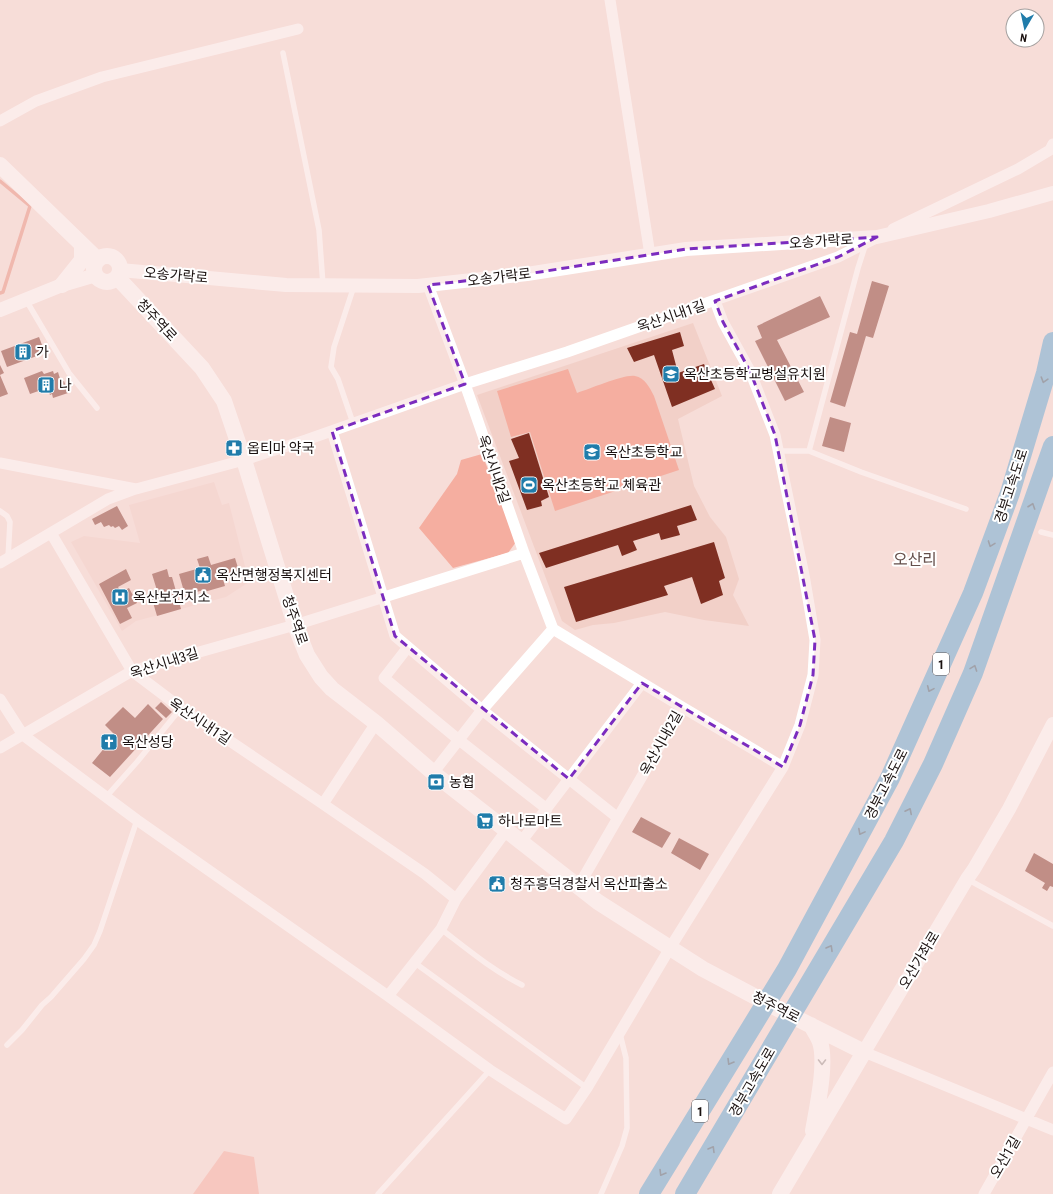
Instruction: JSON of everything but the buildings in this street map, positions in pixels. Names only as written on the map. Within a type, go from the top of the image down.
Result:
[{"type":"highway","name":"경부고속도로","points":[[649,1194],[787,969],[890,778],[973,593],[1010,493],[1046,373],[1053,342]]},
{"type":"highway","name":"경부고속도로","points":[[685,1194],[894,841],[933,764],[973,673],[1053,446]]},
{"type":"main road","points":[[0,165],[82,245],[97,268],[102,281],[106,282],[114,280],[118,274],[117,262],[114,259],[106,257],[97,268]]},
{"type":"main road","points":[[62,285],[82,260],[82,245]]},
{"type":"main road","name":"청주역로","points":[[118,274],[202,368],[224,401],[244,460],[295,625],[307,655],[321,677],[332,689],[376,723],[433,773],[598,902],[703,969],[864,1052]]},
{"type":"main road","points":[[811,1025],[820,1042],[822,1053],[822,1074],[811,1142]]},
{"type":"main road","name":"오산가좌로","points":[[780,1194],[864,1052]]},
{"type":"street","points":[[610,0],[650,255]]},
{"type":"street","points":[[0,121],[36,101],[102,77],[298,29]]},
{"type":"street","points":[[872,240],[1018,169],[1050,150],[1053,144]]},
{"type":"street","name":"옥산시내1길","points":[[4,561],[108,500],[136,489],[244,460],[465,384],[567,352],[838,257],[872,240],[989,211],[1053,193]]},
{"type":"street","name":"오송가락로","points":[[118,274],[286,285],[418,286],[527,274],[686,249],[872,240]]},
{"type":"street","points":[[0,310],[62,285],[97,268]]},
{"type":"street","name":"옥산시내2길","points":[[428,285],[465,384],[524,553],[553,629],[682,707],[578,887]]},
{"type":"street","points":[[0,699],[23,735],[106,797],[388,996],[490,1070],[566,1119],[587,1088],[670,948],[783,767],[800,725],[813,675],[815,640],[804,575],[775,435],[750,370],[722,322],[715,301]]},
{"type":"street","points":[[332,431],[395,636],[482,710],[618,818]]},
{"type":"street","name":"옥산시내1길","points":[[0,463],[136,489]]},
{"type":"street","name":"옥산시내1길","points":[[52,533],[132,671],[181,708],[425,874],[456,899]]},
{"type":"street","points":[[295,625],[524,553]]},
{"type":"street","name":"옥산시내3길","points":[[0,748],[132,671],[295,625]]},
{"type":"street","points":[[433,773],[482,710],[553,629]]},
{"type":"street","points":[[408,647],[384,678],[459,740],[547,809]]},
{"type":"street","points":[[521,842],[642,683]]},
{"type":"street","points":[[682,707],[783,767]]},
{"type":"street","points":[[323,804],[376,723]]},
{"type":"street","name":"오산가좌로","points":[[864,1052],[974,869],[1053,724]]},
{"type":"street","points":[[388,996],[441,929],[456,899],[506,830]]},
{"type":"street","name":"청주역로","points":[[864,1052],[1053,1130]]},
{"type":"street","name":"오산1길","points":[[984,1194],[1053,1072]]},
{"type":"lane","points":[[283,53],[319,230],[323,286]]},
{"type":"lane","points":[[809,451],[858,268],[872,240]]},
{"type":"lane","points":[[354,286],[334,347],[331,367],[338,378],[354,423]]},
{"type":"lane","points":[[26,300],[68,373],[97,408]]},
{"type":"lane","points":[[779,451],[809,451],[861,472],[966,509]]},
{"type":"lane","name":"옥산시내1길","points":[[0,511],[7,516],[10,522],[4,561]]},
{"type":"lane","points":[[1041,532],[1053,535]]},
{"type":"lane","points":[[106,797],[181,708]]},
{"type":"lane","points":[[7,1045],[84,960],[94,944],[137,820]]},
{"type":"lane","points":[[967,879],[1053,926]]},
{"type":"lane","points":[[441,929],[487,965],[522,985]]},
{"type":"lane","points":[[415,963],[587,1088]]},
{"type":"lane","points":[[601,1194],[622,1146],[627,1128],[626,1058],[619,1033]]},
{"type":"lane","points":[[378,1194],[490,1070]]},
{"type":"highlighted area","points":[[877,237],[838,257],[715,301],[723,322],[750,371],[775,435],[815,640],[813,675],[800,725],[783,767],[642,683],[569,779],[395,636],[332,431],[465,384],[428,285],[527,274],[686,249]]},
{"type":"shaded area","name":"옥산초등학교","points":[[693,323],[722,396],[678,419],[694,486],[710,517],[726,537],[739,579],[733,595],[749,626],[704,620],[665,612],[614,623],[593,625],[575,630],[562,621],[477,395]]},
{"type":"shaded area","points":[[568,369],[577,393],[623,377],[635,376],[642,379],[654,396],[679,470],[555,511],[530,432],[511,437],[497,391]]},
{"type":"shaded area","points":[[482,454],[516,542],[508,553],[453,568],[419,528],[457,474],[461,460]]},
{"type":"shaded area","points":[[214,482],[222,505],[229,503],[249,582],[226,597],[136,621],[122,631],[71,542],[84,536],[140,543],[129,505]]},
{"type":"shaded area","points":[[224,1151],[254,1157],[259,1194],[193,1194]]},
{"type":"waterway","points":[[0,181],[30,206],[3,292],[0,293]]},
{"type":"place","name":"가","points":[[23,352]]},
{"type":"place","name":"옥산초등학교병설유치원","points":[[671,374]]},
{"type":"place","name":"나","points":[[46,385]]},
{"type":"place","name":"옵티마 약국","points":[[234,448]]},
{"type":"place","name":"옥산초등학교","points":[[592,452]]},
{"type":"place","name":"옥산초등학교 체육관","points":[[529,485]]},
{"type":"place","name":"옥산면행정복지센터","points":[[203,575]]},
{"type":"place","name":"옥산보건지소","points":[[120,597]]},
{"type":"place","name":"옥산성당","points":[[109,742]]},
{"type":"place","name":"농협","points":[[436,782]]},
{"type":"place","name":"하나로마트","points":[[485,821]]},
{"type":"place","name":"청주흥덕경찰서 옥산파출소","points":[[497,884]]},
{"type":"district","name":"오산리","points":[[915,559]]}]
